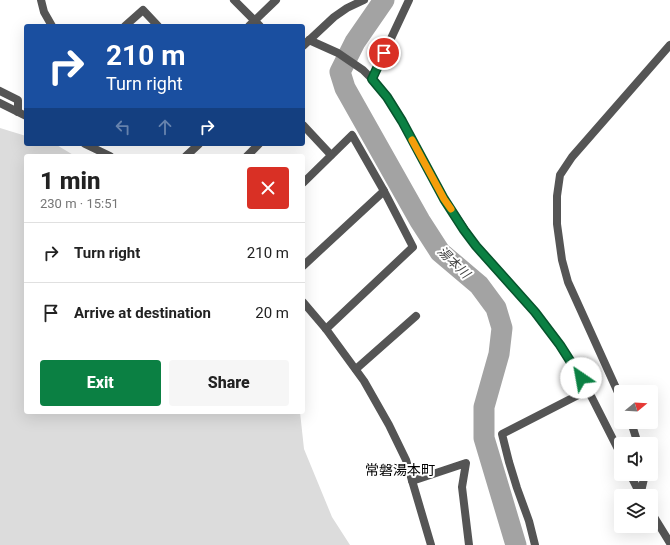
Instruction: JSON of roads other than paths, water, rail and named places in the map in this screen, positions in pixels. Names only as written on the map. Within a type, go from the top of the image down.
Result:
[{"type":"street","points":[[41,0],[44,12],[51,24]]},
{"type":"street","points":[[234,0],[254,24],[276,0]]},
{"type":"street","points":[[305,42],[334,17],[347,8],[364,0]]},
{"type":"street","points":[[372,79],[409,0]]},
{"type":"street","points":[[127,24],[143,10],[156,24]]},
{"type":"street","points":[[305,42],[338,53],[363,70],[387,97],[402,121],[444,199],[464,230],[476,246],[535,312],[560,345],[588,390],[614,441]]},
{"type":"street","points":[[614,385],[568,282],[562,260],[557,224],[557,196],[560,175],[572,157],[670,45]]},
{"type":"street","points":[[0,91],[18,100],[18,112]]},
{"type":"street","points":[[0,103],[24,115]]},
{"type":"street","points":[[305,127],[331,155]]},
{"type":"street","points":[[305,181],[352,135],[384,190],[413,247],[326,329]]},
{"type":"street","points":[[89,146],[106,154]]},
{"type":"street","points":[[188,154],[197,146]]},
{"type":"street","points":[[249,154],[257,146]]},
{"type":"street","points":[[305,264],[384,190]]},
{"type":"street","points":[[305,304],[326,329],[356,369],[389,425],[406,460],[431,545]]},
{"type":"street","points":[[356,369],[416,316]]},
{"type":"street","points":[[535,545],[529,521],[508,462],[502,434],[588,390]]},
{"type":"street","points":[[412,481],[466,463],[462,487],[469,545]]},
{"type":"street","points":[[658,523],[670,543]]},
{"type":"waterway","name":"湯本川","points":[[384,0],[355,42],[340,72],[345,88],[420,221],[440,252],[479,285],[496,308],[502,328],[499,354],[484,407],[484,438],[516,545]]},
{"type":"district","name":"常磐湯本町","points":[[400,470]]}]
